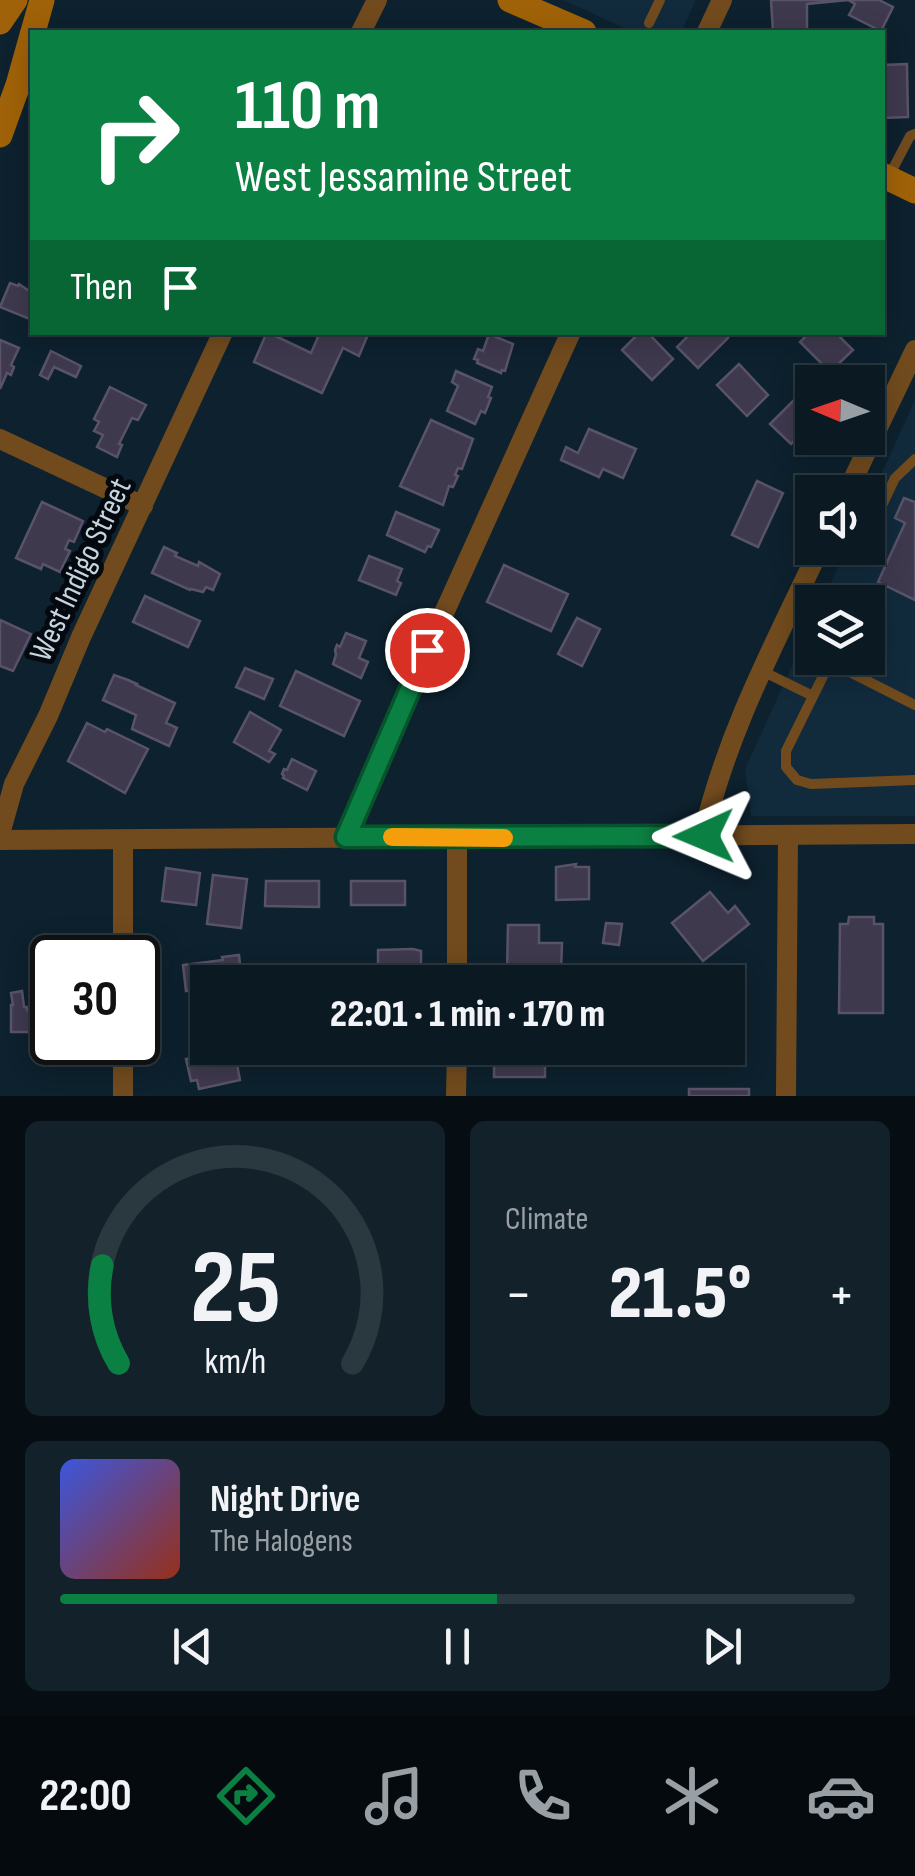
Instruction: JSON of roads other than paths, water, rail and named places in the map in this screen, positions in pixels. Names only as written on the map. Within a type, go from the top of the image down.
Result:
[{"type":"street","points":[[0,22],[15,0]]},
{"type":"street","points":[[34,30],[42,0]]},
{"type":"street","points":[[363,30],[376,0]]},
{"type":"street","points":[[510,0],[579,30]]},
{"type":"street","points":[[708,30],[722,0]]},
{"type":"street","points":[[0,135],[30,44]]},
{"type":"street","points":[[886,176],[915,191]]},
{"type":"street","name":"West Indigo Street","points":[[0,837],[14,784],[222,335]]},
{"type":"street","points":[[346,837],[570,335]]},
{"type":"street","points":[[855,475],[915,350]]},
{"type":"street","points":[[0,439],[143,506]]},
{"type":"street","points":[[704,836],[725,758],[812,565]]},
{"type":"street","points":[[0,837],[124,841],[915,834]]},
{"type":"street","points":[[786,1096],[788,836]]},
{"type":"street","points":[[456,965],[457,838]]},
{"type":"street","points":[[123,935],[124,841]]},
{"type":"street","points":[[123,1065],[123,1096]]},
{"type":"street","points":[[456,1065],[456,1096]]},
{"type":"lane","points":[[649,23],[660,0]]},
{"type":"lane","points":[[886,176],[915,134]]},
{"type":"lane","points":[[885,499],[895,478],[915,459]]},
{"type":"lane","points":[[915,705],[830,662],[786,751],[786,767],[797,780],[811,784],[915,780]]},
{"type":"lane","points":[[762,671],[814,696]]}]
